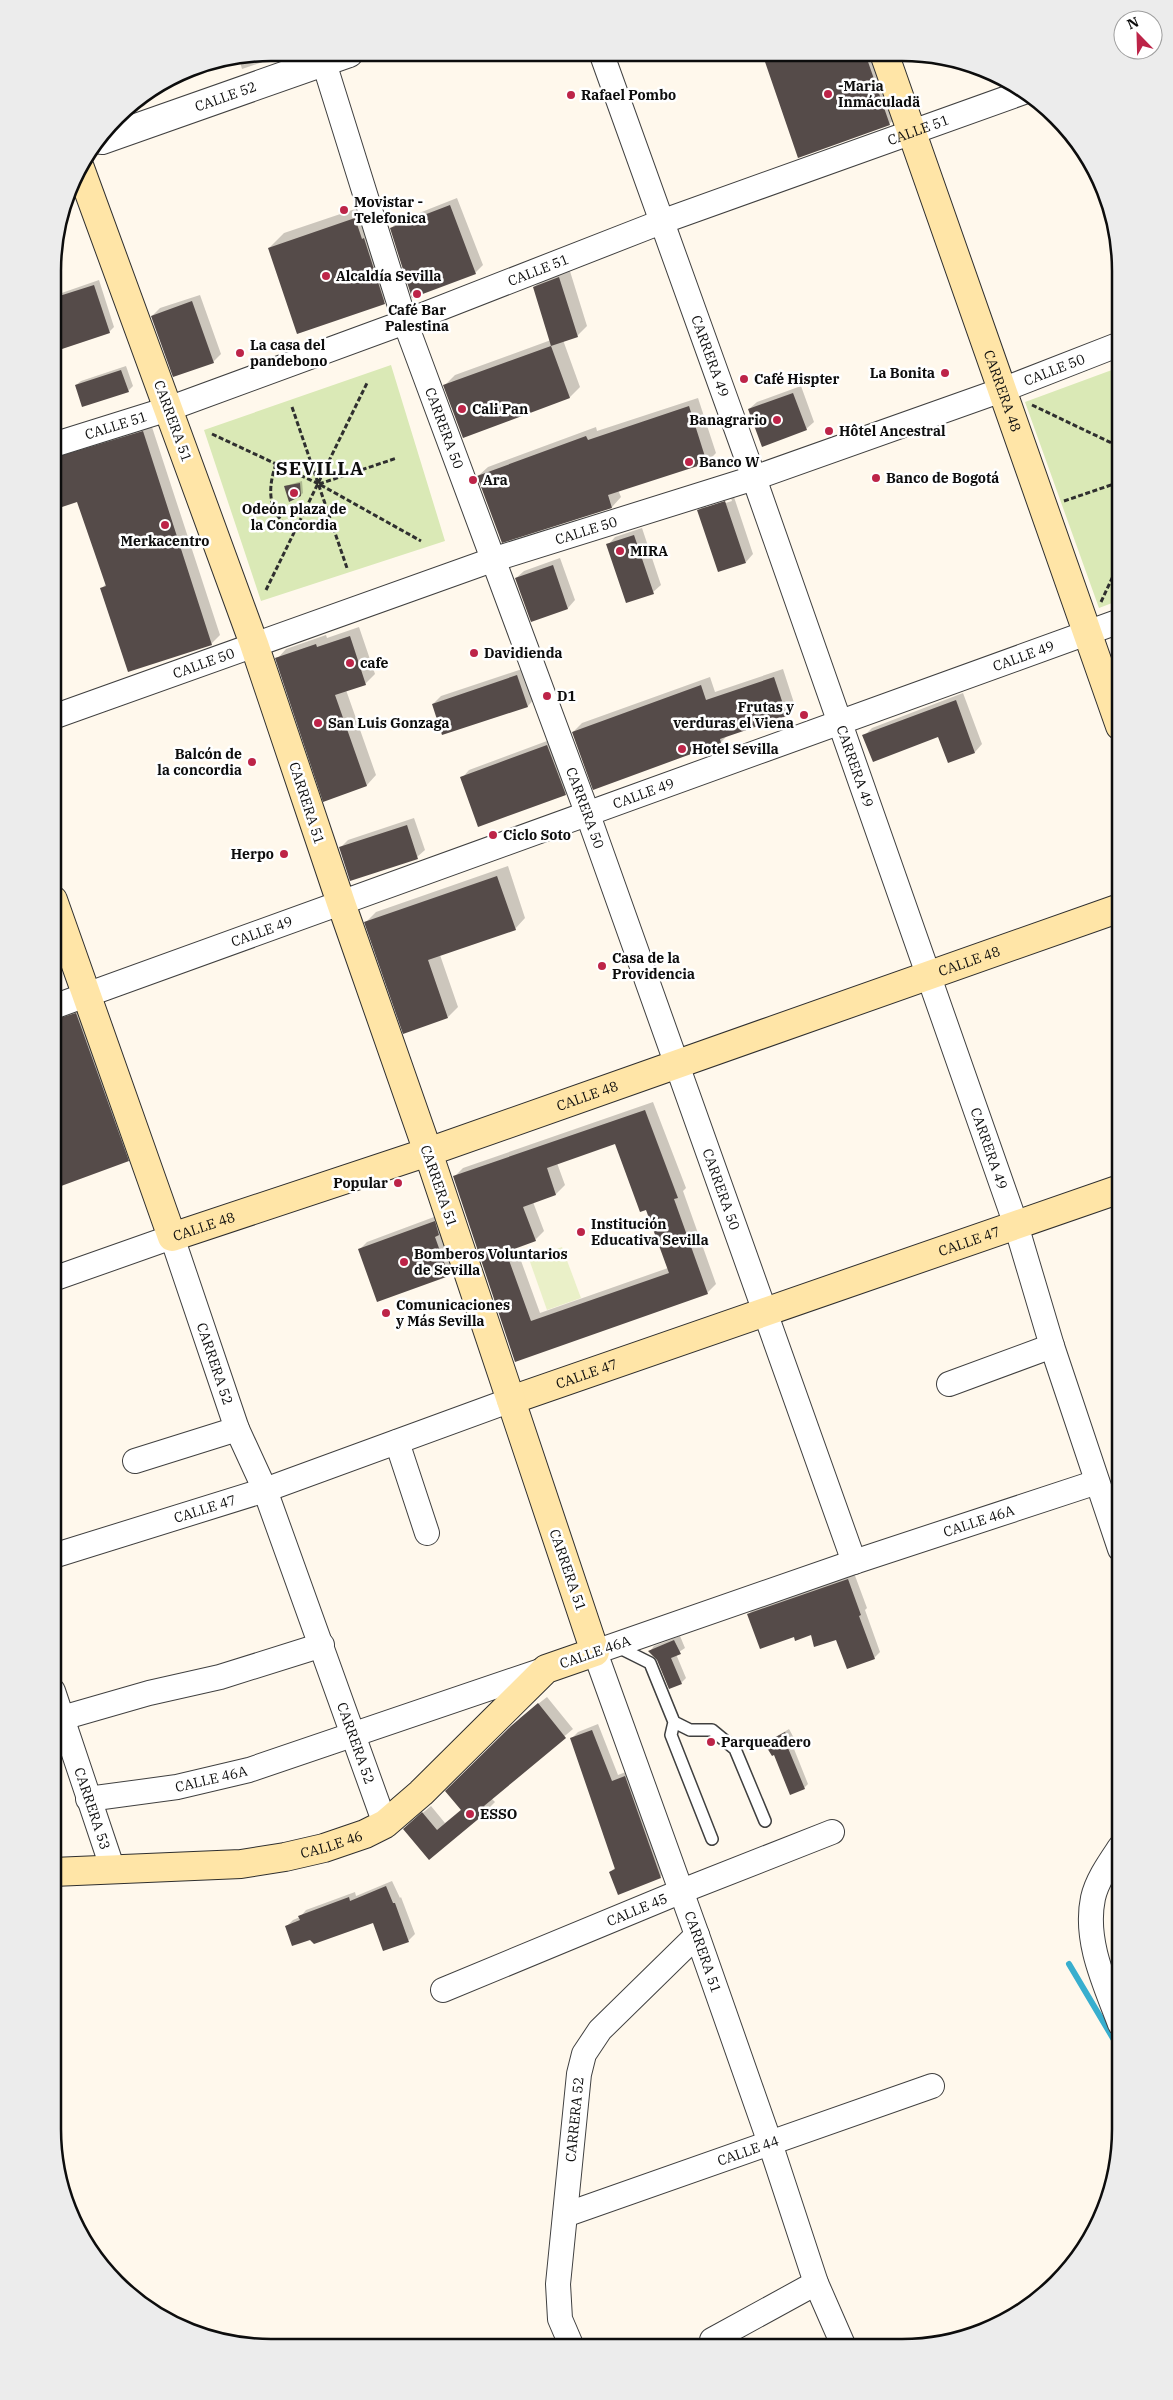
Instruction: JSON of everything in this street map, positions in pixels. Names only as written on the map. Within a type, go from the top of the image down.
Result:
[{"type":"main road","name":"CARRERA 48","points":[[886,61],[1045,508],[1112,703]]},
{"type":"main road","name":"CARRERA 51","points":[[83,177],[254,644],[511,1400],[605,1648]]},
{"type":"main road","name":"CALLE 48","points":[[172,1237],[428,1152],[1112,911]]},
{"type":"main road","name":"CARRERA 52","points":[[61,923],[172,1237]]},
{"type":"main road","name":"CALLE 47","points":[[511,1400],[1112,1192]]},
{"type":"main road","name":"CALLE 46A","points":[[546,1669],[605,1648]]},
{"type":"main road","name":"CALLE 46","points":[[61,1872],[212,1866],[285,1857],[324,1848],[365,1834],[385,1824],[421,1793],[546,1669]]},
{"type":"street","name":"CALLE 52","points":[[110,137],[317,61]]},
{"type":"street","name":"CARRERA 50","points":[[332,61],[405,322],[588,814],[854,1562]]},
{"type":"street","name":"CARRERA 49","points":[[604,61],[841,724],[1016,1225],[1052,1346],[1112,1526]]},
{"type":"street","name":"CALLE 51","points":[[61,442],[168,409],[405,322],[661,222],[1015,95]]},
{"type":"street","name":"CALLE 50","points":[[61,714],[492,560],[754,478],[1002,390],[1112,347]]},
{"type":"street","name":"CALLE 49","points":[[61,1004],[841,724],[1112,624]]},
{"type":"street","name":"CALLE 48","points":[[61,1276],[172,1237]]},
{"type":"street","name":"CARRERA 52","points":[[172,1237],[237,1430],[265,1490],[385,1824]]},
{"type":"street","points":[[949,1384],[1052,1346]]},
{"type":"street","name":"CALLE 47","points":[[61,1554],[265,1490],[511,1400]]},
{"type":"street","points":[[135,1460],[237,1430]]},
{"type":"street","points":[[397,1442],[427,1533]]},
{"type":"street","name":"CALLE 46A","points":[[605,1648],[854,1562],[1097,1482]]},
{"type":"street","points":[[62,1718],[149,1693],[220,1677],[322,1645]]},
{"type":"street","name":"CARRERA 51","points":[[605,1648],[697,1935],[770,2143],[816,2283],[840,2339]]},
{"type":"street","name":"CALLE 46A","points":[[88,1799],[177,1787],[249,1770],[354,1736],[546,1669]]},
{"type":"street","name":"CARRERA 53","points":[[61,1715],[88,1799],[114,1870]]},
{"type":"street","name":"CALLE 45","points":[[443,1990],[682,1890],[832,1832]]},
{"type":"street","points":[[1112,1859],[1093,1896],[1090,1923],[1094,1950],[1112,2001]]},
{"type":"street","name":"CARRERA 52","points":[[569,2339],[560,2319],[558,2284],[579,2074],[584,2054],[600,2030],[697,1935]]},
{"type":"street","name":"CALLE 44","points":[[565,2215],[932,2086]]},
{"type":"street","points":[[714,2339],[816,2283]]},
{"type":"lane","points":[[605,1648],[650,1663],[674,1722],[672,1735],[712,1839]]},
{"type":"lane","points":[[674,1722],[690,1730],[712,1730],[735,1748],[765,1821]]},
{"type":"path","points":[[266,590],[367,382]]},
{"type":"path","points":[[1002,390],[1112,442]]},
{"type":"path","points":[[292,407],[347,568]]},
{"type":"path","points":[[212,434],[319,484],[421,541]]},
{"type":"path","points":[[319,484],[397,458]]},
{"type":"path","points":[[276,464],[270,480],[271,505],[286,526],[295,532]]},
{"type":"path","points":[[1045,508],[1112,485]]},
{"type":"path","points":[[1087,632],[1112,578]]},
{"type":"green space","points":[[391,365],[445,541],[261,601],[204,430]]},
{"type":"green space","points":[[1112,370],[1112,603],[1099,608],[1025,402]]},
{"type":"green space","points":[[562,1247],[581,1298],[547,1310],[529,1259]]},
{"type":"building","name":"-Maria Inmáculadä","points":[[765,61],[868,61],[890,125],[798,158]]},
{"type":"building","points":[[450,205],[476,274],[412,298],[390,228]]},
{"type":"building","name":"Alcaldía Sevilla","points":[[355,218],[362,239],[364,238],[385,304],[297,334],[268,248]]},
{"type":"building","points":[[559,277],[578,337],[551,346],[533,287]]},
{"type":"building","points":[[94,285],[110,333],[61,349],[61,295]]},
{"type":"building","points":[[192,301],[214,363],[173,377],[151,316]]},
{"type":"building","points":[[551,346],[570,398],[463,438],[443,385]]},
{"type":"building","points":[[121,370],[129,392],[82,407],[75,385]]},
{"type":"building","name":"Banagrario","points":[[793,393],[807,430],[762,447],[748,409]]},
{"type":"building","points":[[689,406],[707,463],[608,495],[612,508],[502,543],[477,476],[586,436],[588,440]]},
{"type":"building","points":[[143,431],[212,645],[128,672],[100,588],[106,586],[77,502],[61,507],[61,456]]},
{"type":"building","name":"Odeón plaza de la Concordia","points":[[300,483],[301,496],[289,502],[284,486]]},
{"type":"building","points":[[725,501],[746,563],[718,572],[697,510]]},
{"type":"building","points":[[634,535],[654,594],[626,603],[606,544]]},
{"type":"building","points":[[553,565],[568,609],[531,622],[515,578]]},
{"type":"building","name":"San Luis Gonzaga","points":[[350,636],[366,685],[335,695],[367,786],[323,802],[275,658],[316,644],[317,647]]},
{"type":"building","points":[[517,675],[528,707],[442,735],[432,704]]},
{"type":"building","points":[[774,677],[787,716],[720,739],[721,743],[593,790],[572,732],[701,685],[706,700]]},
{"type":"building","points":[[956,700],[975,753],[948,763],[938,737],[873,762],[862,735]]},
{"type":"building","points":[[547,745],[566,795],[478,827],[460,777]]},
{"type":"building","points":[[407,825],[418,859],[350,881],[339,847]]},
{"type":"building","points":[[497,876],[516,930],[428,960],[448,1018],[403,1034],[364,922]]},
{"type":"building","points":[[76,1013],[129,1161],[61,1186],[61,1018]]},
{"type":"building","points":[[645,1110],[678,1198],[674,1199],[708,1294],[515,1362],[453,1176]],"holes":[[[615,1144],[640,1212],[646,1210],[669,1273],[531,1321],[506,1252],[536,1241],[523,1207],[556,1195],[547,1168]]]},
{"type":"building","name":"Bomberos Voluntarios de Sevilla","points":[[435,1221],[439,1235],[435,1237],[449,1276],[377,1302],[358,1249]]},
{"type":"building","points":[[848,1579],[875,1659],[847,1669],[836,1640],[814,1647],[811,1635],[795,1641],[794,1637],[760,1649],[747,1614]]},
{"type":"building","points":[[674,1640],[681,1654],[671,1658],[682,1684],[669,1689],[657,1660],[648,1651]]},
{"type":"building","points":[[538,1703],[566,1738],[484,1806],[488,1811],[429,1860],[403,1829],[422,1812],[437,1830],[461,1810],[445,1791],[511,1726]]},
{"type":"building","points":[[592,1730],[612,1781],[625,1776],[661,1878],[618,1895],[609,1872],[615,1869],[570,1738]]},
{"type":"building","points":[[785,1732],[792,1745],[788,1748],[805,1789],[790,1795],[774,1755],[772,1756],[764,1743]]},
{"type":"building","points":[[386,1886],[393,1903],[395,1903],[409,1942],[383,1951],[373,1923],[314,1944],[310,1940],[292,1946],[285,1926],[300,1920],[298,1916],[349,1897],[350,1901]]},
{"type":"waterway","points":[[1069,1964],[1112,2037]]},
{"type":"place","name":"-Maria Inmáculadä","points":[[828,94]]},
{"type":"place","name":"Rafael Pombo","points":[[571,95]]},
{"type":"place","name":"Movistar - Telefonica","points":[[344,210]]},
{"type":"place","name":"Alcaldía Sevilla","points":[[326,276]]},
{"type":"place","name":"Café Bar Palestina","points":[[417,294]]},
{"type":"place","name":"La casa del pandebono","points":[[240,353]]},
{"type":"place","name":"La Bonita","points":[[945,373]]},
{"type":"place","name":"Café Hispter","points":[[744,379]]},
{"type":"place","name":"Cali Pan","points":[[462,409]]},
{"type":"place","name":"Banagrario","points":[[777,420]]},
{"type":"place","name":"Hôtel Ancestral","points":[[829,431]]},
{"type":"place","name":"Banco W","points":[[689,462]]},
{"type":"place","name":"Banco de Bogotá","points":[[876,478]]},
{"type":"place","name":"Ara","points":[[473,480]]},
{"type":"place","name":"Odeón plaza de la Concordia","points":[[294,493]]},
{"type":"place","name":"Merkacentro","points":[[165,525]]},
{"type":"place","name":"MIRA","points":[[620,551]]},
{"type":"place","name":"Davidienda","points":[[474,653]]},
{"type":"place","name":"cafe","points":[[350,663]]},
{"type":"place","name":"D1","points":[[547,696]]},
{"type":"place","name":"Frutas y verduras el Viena","points":[[804,715]]},
{"type":"place","name":"San Luis Gonzaga","points":[[318,723]]},
{"type":"place","name":"Hotel Sevilla","points":[[682,749]]},
{"type":"place","name":"Balcón de la concordia","points":[[252,762]]},
{"type":"place","name":"Ciclo Soto","points":[[493,835]]},
{"type":"place","name":"Herpo","points":[[284,854]]},
{"type":"place","name":"Casa de la Providencia","points":[[602,966]]},
{"type":"place","name":"Popular","points":[[398,1183]]},
{"type":"place","name":"Institución Educativa Sevilla","points":[[581,1232]]},
{"type":"place","name":"Bomberos Voluntarios de Sevilla","points":[[404,1262]]},
{"type":"place","name":"Comunicaciones y Más Sevilla","points":[[386,1313]]},
{"type":"place","name":"Parqueadero","points":[[711,1742]]},
{"type":"place","name":"ESSO","points":[[470,1814]]},
{"type":"district","name":"SEVILLA","points":[[320,468]]}]
